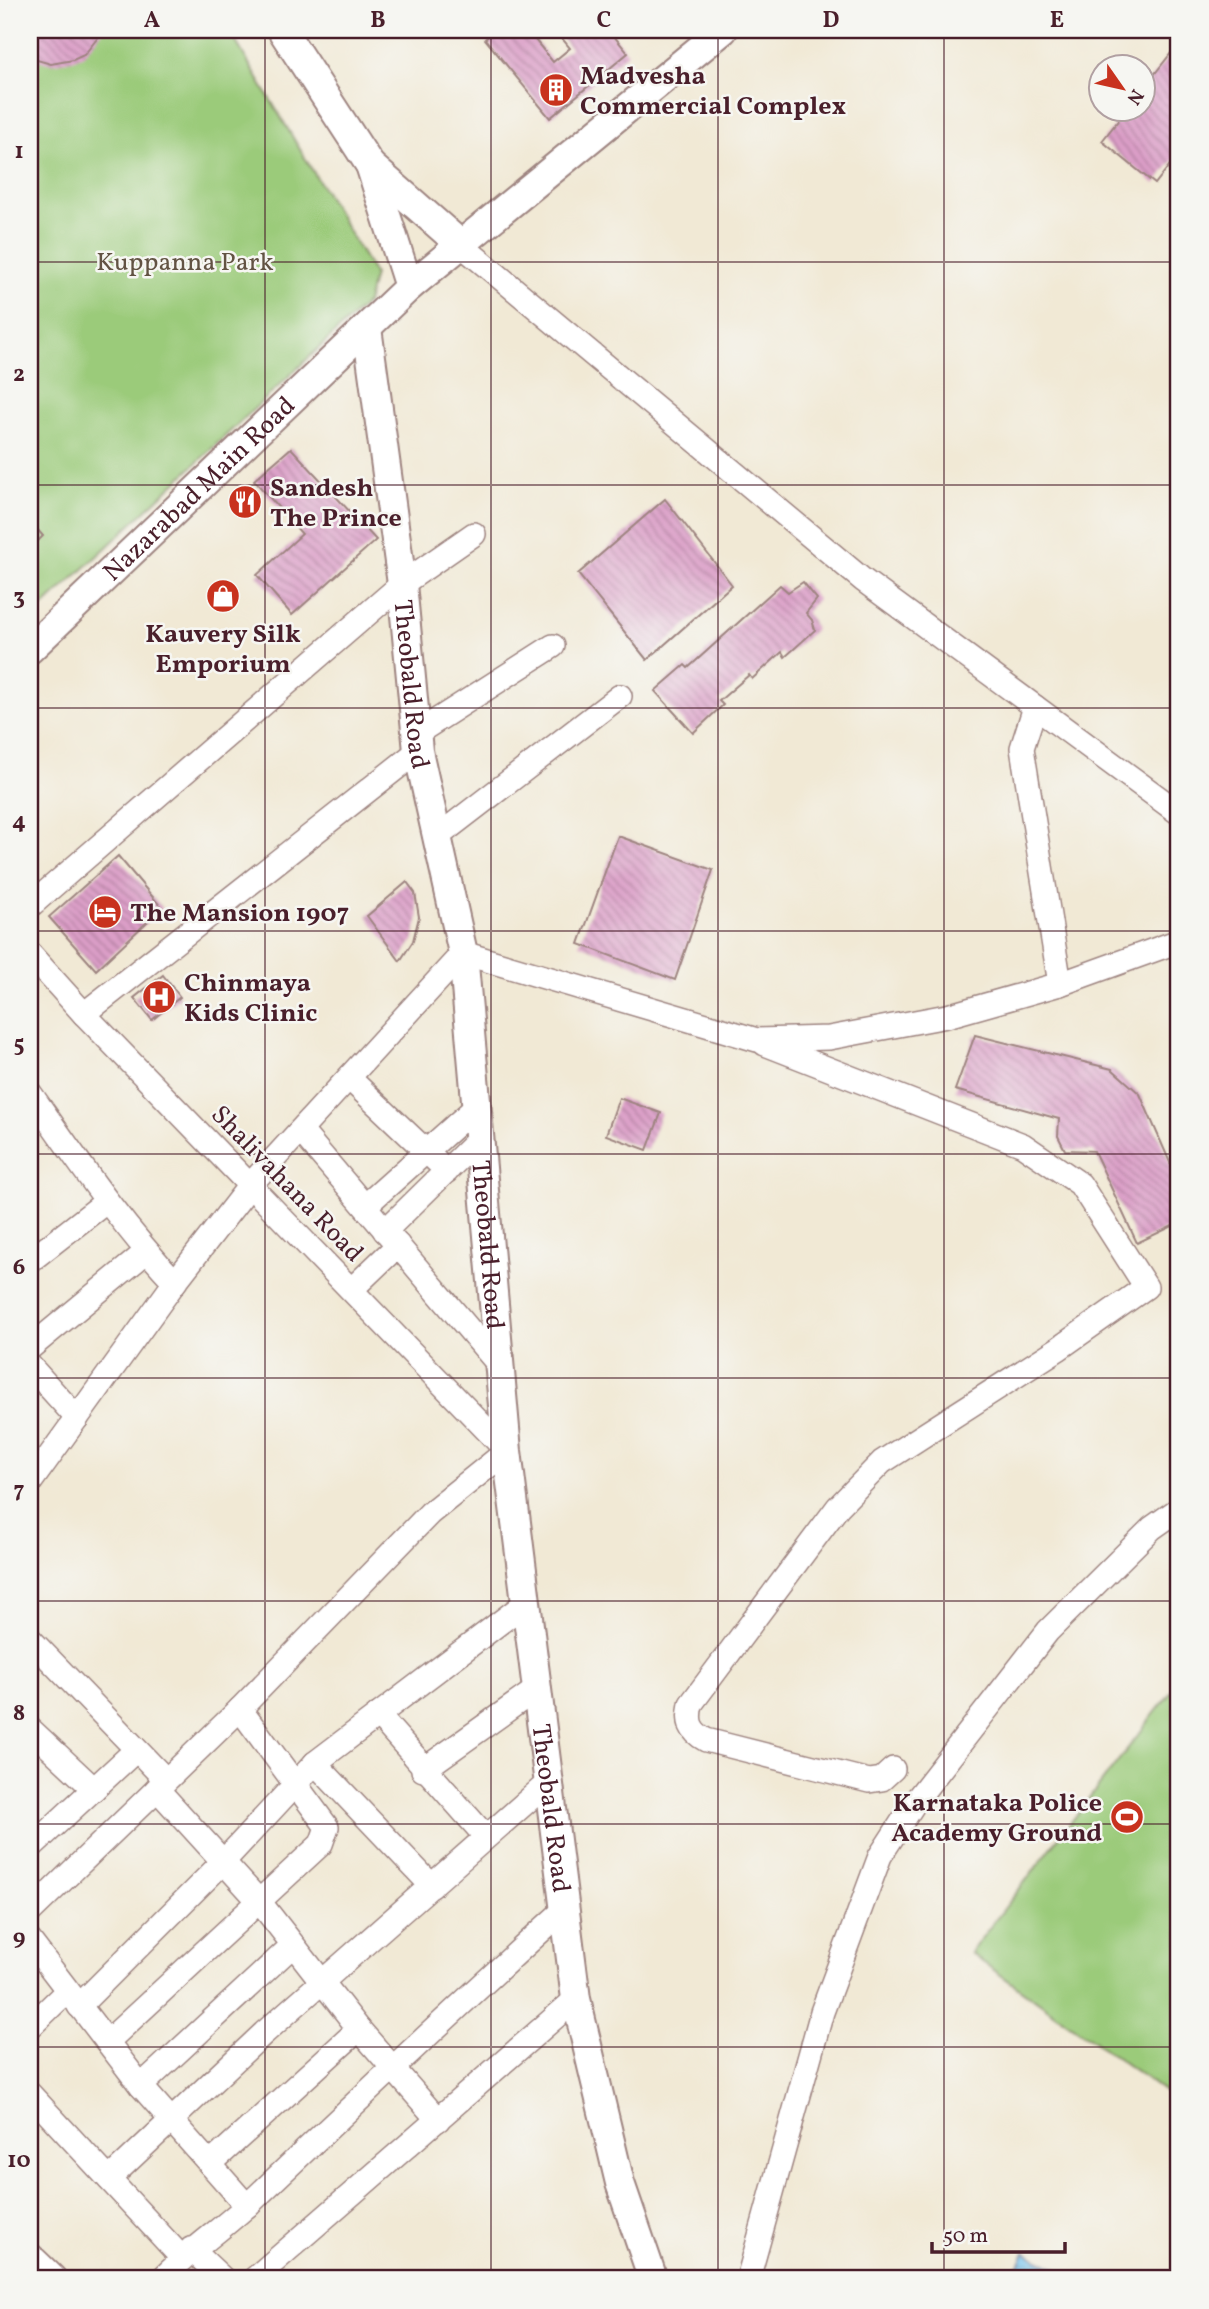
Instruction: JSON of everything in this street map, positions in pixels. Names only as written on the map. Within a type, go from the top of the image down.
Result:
[{"type":"main road","points":[[282,30],[370,165],[409,287]]},
{"type":"main road","points":[[367,328],[409,287],[460,244],[723,30]]},
{"type":"main road","points":[[370,165],[460,244]]},
{"type":"main road","name":"Theobald Road","points":[[367,328],[402,584],[417,742],[463,953],[507,1451],[576,1999],[620,2183],[653,2279]]},
{"type":"main road","name":"Nazarabad Main Road","points":[[30,649],[367,328]]},
{"type":"main road","points":[[30,2258],[52,2279]]},
{"type":"street","points":[[460,244],[863,580],[1179,813]]},
{"type":"street","points":[[30,906],[402,584],[474,534]]},
{"type":"street","points":[[84,1014],[417,742],[553,646]]},
{"type":"street","points":[[437,836],[620,696]]},
{"type":"street","points":[[1035,707],[1023,748],[1060,984]]},
{"type":"street","points":[[757,1040],[830,1038],[947,1016],[1060,984],[1179,941]]},
{"type":"street","points":[[30,1483],[175,1282],[251,1184],[463,953],[757,1040],[1023,1145],[1080,1184],[1146,1287],[1058,1349],[881,1462],[838,1507],[691,1704],[688,1719],[694,1734],[706,1740],[869,1781],[882,1779],[893,1769]]},
{"type":"street","name":"Shalivahana Road","points":[[30,954],[84,1014],[507,1451]]},
{"type":"street","points":[[349,1077],[447,1171]]},
{"type":"street","points":[[30,1093],[146,1252],[175,1282]]},
{"type":"street","points":[[365,1206],[477,1106]]},
{"type":"street","points":[[301,1131],[500,1366]]},
{"type":"street","points":[[352,1289],[447,1171],[480,1139]]},
{"type":"street","points":[[30,1261],[107,1201]]},
{"type":"street","points":[[30,1348],[146,1252]]},
{"type":"street","points":[[34,1379],[77,1418]]},
{"type":"street","points":[[30,1912],[240,1709],[430,1513],[507,1451]]},
{"type":"street","points":[[748,2279],[822,2012],[880,1856],[917,1799],[1048,1631],[1152,1528],[1179,1509]]},
{"type":"street","points":[[30,2027],[73,1999],[223,1862],[314,1763],[527,1602]]},
{"type":"street","points":[[30,1639],[136,1750],[223,1862],[259,1901],[321,1983],[438,2120]]},
{"type":"street","points":[[424,1770],[538,1688]]},
{"type":"street","points":[[107,2042],[321,1844],[327,1835],[327,1827],[240,1709]]},
{"type":"street","points":[[377,1715],[486,1837]]},
{"type":"street","points":[[30,1729],[94,1788]]},
{"type":"street","points":[[30,1848],[136,1750]]},
{"type":"street","points":[[314,1763],[432,1886]]},
{"type":"street","points":[[109,2179],[264,2033],[549,1782]]},
{"type":"street","points":[[162,2279],[187,2253],[247,2206],[393,2066],[565,1909]]},
{"type":"street","points":[[30,1941],[141,2086],[247,2206]]},
{"type":"street","points":[[141,2086],[293,1945]]},
{"type":"street","points":[[254,2279],[576,1999]]},
{"type":"street","points":[[210,2164],[359,2029]]},
{"type":"street","points":[[30,2094],[109,2179],[187,2253],[223,2279]]},
{"type":"green space","name":"Kuppanna Park","points":[[30,30],[229,30],[374,274],[367,303],[30,619]]},
{"type":"green space","name":"Karnataka Police Academy Ground","points":[[1179,1682],[1179,2102],[970,1953]]},
{"type":"water","points":[[1025,2252],[1064,2272],[1060,2279],[1012,2279]]},
{"type":"building","points":[[30,30],[104,30],[84,55],[51,64],[30,58]]},
{"type":"building","name":"Madvesha Commercial Complex","points":[[496,30],[527,30],[553,62],[570,48],[555,30],[609,30],[628,53],[550,118],[485,39]]},
{"type":"building","points":[[1179,43],[1179,153],[1155,184],[1102,141],[1117,122],[1156,122],[1156,72]]},
{"type":"building","points":[[291,448],[376,540],[292,615],[257,575],[302,534],[254,480]]},
{"type":"building","points":[[665,499],[732,585],[647,660],[578,574]]},
{"type":"building","points":[[30,521],[43,536],[30,549]]},
{"type":"building","points":[[803,582],[817,599],[806,613],[815,630],[785,657],[782,652],[752,679],[749,675],[719,701],[723,705],[693,733],[655,691],[685,665],[688,668],[780,585],[788,592]]},
{"type":"building","points":[[618,836],[713,870],[675,980],[579,944]]},
{"type":"building","name":"The Mansion 1907","points":[[118,856],[162,908],[96,970],[49,917]]},
{"type":"building","points":[[407,882],[415,893],[419,917],[413,941],[400,961],[367,916]]},
{"type":"building","points":[[163,975],[180,997],[152,1020],[134,998]]},
{"type":"building","points":[[975,1035],[1112,1069],[1140,1094],[1179,1183],[1179,1223],[1137,1243],[1094,1151],[1065,1150],[1058,1136],[1059,1119],[955,1090]]},
{"type":"building","points":[[619,1098],[661,1113],[647,1150],[606,1135]]},
{"type":"place","name":"Madvesha Commercial Complex","points":[[556,90]]},
{"type":"place","name":"Sandesh The Prince","points":[[245,502]]},
{"type":"place","name":"Kauvery Silk Emporium","points":[[223,596]]},
{"type":"place","name":"The Mansion 1907","points":[[105,912]]},
{"type":"place","name":"Chinmaya Kids Clinic","points":[[159,997]]},
{"type":"place","name":"Karnataka Police Academy Ground","points":[[1127,1817]]}]
